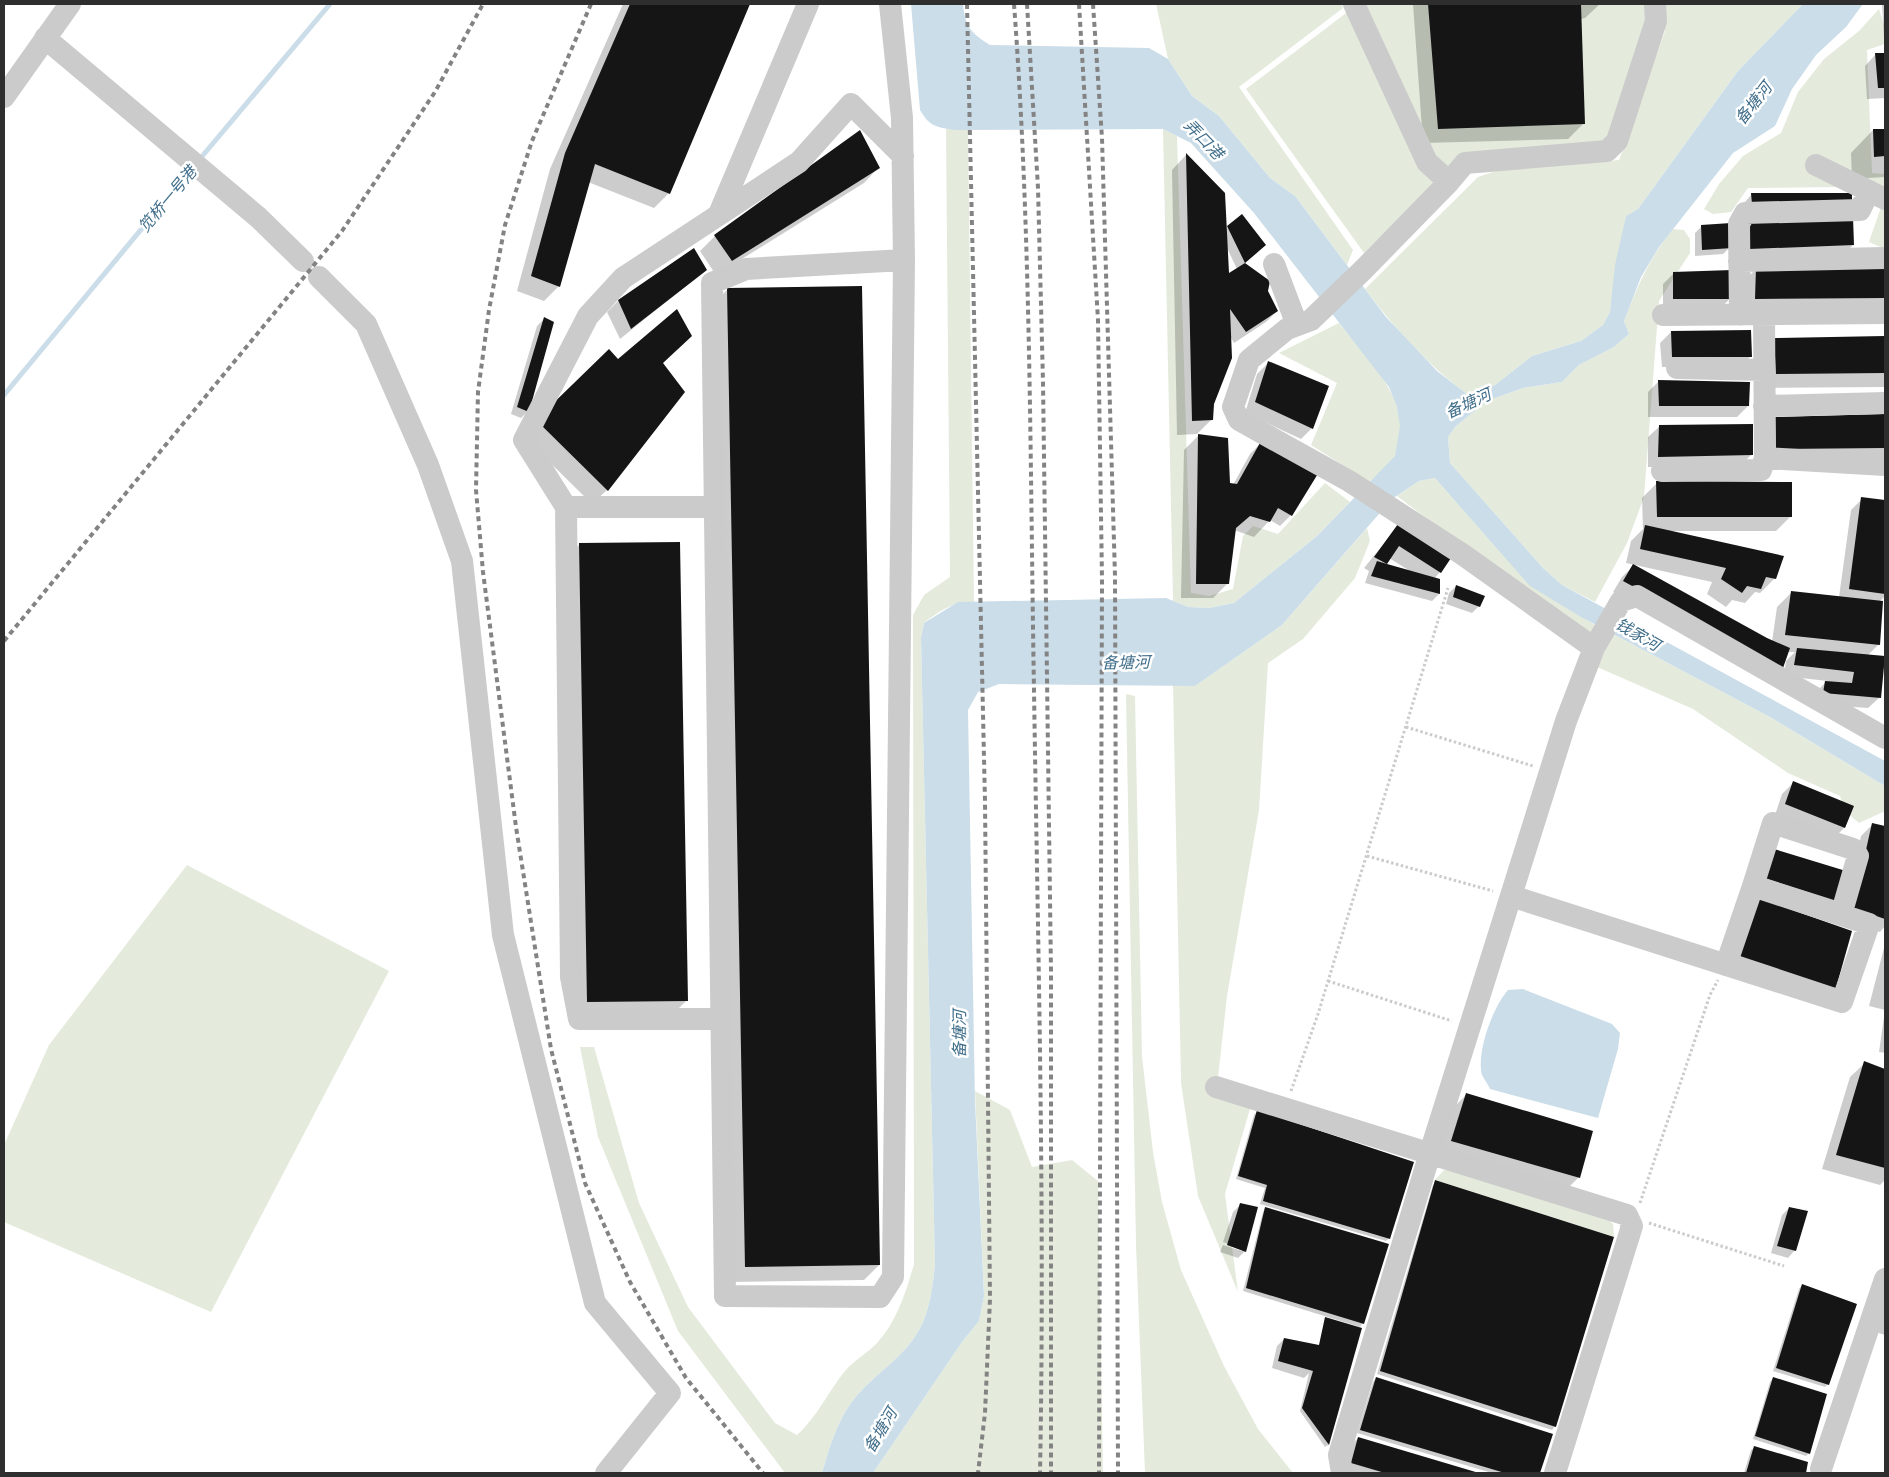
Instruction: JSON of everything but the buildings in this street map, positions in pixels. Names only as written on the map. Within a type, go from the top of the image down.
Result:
[{"type":"street","points":[[4,97],[70,4]]},
{"type":"street","points":[[719,214],[808,4]]},
{"type":"street","points":[[890,4],[902,118],[904,260],[893,1277],[880,1297],[725,1296],[712,283],[746,269],[904,260]]},
{"type":"street","points":[[1354,4],[1426,162],[1449,182]]},
{"type":"street","points":[[1594,648],[1488,571],[1349,481],[1239,420],[1233,406],[1249,360],[1287,329],[1304,323],[1363,270],[1449,182],[1465,163],[1607,151],[1617,141],[1656,21],[1655,4]]},
{"type":"street","points":[[45,38],[259,218],[303,261]]},
{"type":"street","points":[[722,1020],[579,1019],[571,977],[566,506],[524,440],[588,316],[623,278],[799,162],[851,104],[902,156]]},
{"type":"street","points":[[1740,314],[1739,224],[1745,213],[1860,210],[1877,195],[1816,165]]},
{"type":"street","points":[[1739,261],[1885,258]]},
{"type":"street","points":[[1274,264],[1304,323]]},
{"type":"street","points":[[319,277],[366,324],[428,465],[462,561],[503,935],[517,993],[595,1303],[670,1393],[606,1473]]},
{"type":"street","points":[[1663,315],[1885,313]]},
{"type":"street","points":[[1662,471],[1761,470],[1765,458],[1764,314]]},
{"type":"street","points":[[1677,368],[1764,370]]},
{"type":"street","points":[[1764,406],[1885,403]]},
{"type":"street","points":[[1765,458],[1885,465]]},
{"type":"street","points":[[566,506],[715,507]]},
{"type":"street","points":[[1342,1473],[1338,1455],[1430,1153],[1550,771],[1566,721],[1594,648],[1621,601],[1637,596],[1885,738]]},
{"type":"street","points":[[1726,965],[1773,823],[1853,848],[1858,856],[1841,915]]},
{"type":"street","points":[[1511,896],[1842,1002],[1869,924],[1753,886]]},
{"type":"street","points":[[1216,1088],[1631,1217],[1632,1226],[1555,1473]]},
{"type":"street","points":[[1821,1469],[1885,1279]]},
{"type":"path","points":[[1285,1108],[1328,981],[1448,588]]},
{"type":"path","points":[[1406,727],[1550,771]]},
{"type":"path","points":[[1367,856],[1511,896]]},
{"type":"path","points":[[1726,965],[1710,995],[1631,1217],[1784,1266]]},
{"type":"path","points":[[1328,981],[1470,1027]]},
{"type":"green space","points":[[1156,4],[1342,4],[1343,8],[1239,87],[1353,250],[1347,265],[1295,196],[1270,178],[1219,116],[1192,96],[1168,59]]},
{"type":"green space","points":[[1358,4],[1660,4],[1615,154],[1448,170],[1364,253],[1246,89]]},
{"type":"green space","points":[[1665,4],[1803,4],[1738,71],[1638,209],[1626,216],[1610,312],[1603,325],[1581,341],[1532,356],[1495,385],[1468,395],[1413,346],[1365,289],[1478,177],[1496,171],[1619,160],[1665,31]]},
{"type":"green space","points":[[1879,9],[1885,28],[1885,44],[1867,50],[1872,173],[1885,174],[1885,191],[1842,187],[1748,188],[1731,212],[1713,214],[1704,209],[1719,184],[1743,156],[1781,133],[1798,92],[1824,59],[1859,31]]},
{"type":"green space","points":[[946,129],[968,130],[974,602],[959,603],[936,614],[924,623],[921,638],[934,1275],[929,1305],[918,1333],[898,1357],[865,1386],[851,1403],[837,1428],[822,1473],[785,1473],[678,1331],[598,1137],[580,1047],[594,1047],[639,1203],[688,1307],[775,1423],[797,1435],[811,1420],[845,1371],[873,1347],[884,1334],[900,1306],[914,1264],[913,615],[924,595],[950,577]]},
{"type":"green space","points":[[1163,129],[1177,136],[1191,593],[1209,596],[1233,589],[1243,536],[1253,526],[1278,534],[1325,483],[1350,502],[1317,536],[1234,603],[1209,608],[1188,607],[1173,601]]},
{"type":"green space","points":[[1881,207],[1885,209],[1885,249],[1869,242]]},
{"type":"green space","points":[[1673,229],[1684,230],[1690,239],[1690,253],[1659,301],[1644,497],[1627,543],[1595,602],[1562,585],[1543,568],[1450,463],[1448,437],[1456,426],[1487,401],[1523,388],[1562,382],[1579,365],[1614,347],[1629,334],[1624,321],[1634,296],[1651,261]]},
{"type":"green space","points":[[1339,323],[1386,383],[1395,400],[1400,418],[1401,435],[1396,454],[1388,465],[1369,482],[1311,445],[1337,383],[1279,353]]},
{"type":"green space","points":[[1435,478],[1530,585],[1595,625],[1579,651],[1495,589],[1495,570],[1397,496],[1419,481]]},
{"type":"green space","points":[[1367,528],[1370,541],[1355,578],[1303,639],[1268,663],[1259,810],[1227,996],[1217,1087],[1255,1092],[1225,1194],[1238,1292],[1198,1196],[1181,1083],[1173,685],[1195,686],[1282,625]]},
{"type":"green space","points":[[1613,634],[1770,717],[1885,786],[1885,813],[1883,812],[1859,823],[1845,811],[1840,796],[1788,773],[1693,709],[1597,667]]},
{"type":"green space","points":[[1126,694],[1135,696],[1142,1056],[1153,1152],[1162,1202],[1181,1270],[1224,1366],[1258,1429],[1293,1473],[1145,1473],[1136,1245]]},
{"type":"green space","points":[[187,865],[389,971],[211,1312],[4,1222],[4,1145],[49,1045]]},
{"type":"green space","points":[[975,1091],[1010,1110],[1032,1167],[1072,1160],[1098,1181],[1103,1473],[873,1473],[962,1342],[979,1321],[984,1296]]},
{"type":"green space","points":[[1453,1168],[1606,1217],[1613,1224],[1614,1237],[1435,1180],[1444,1170]]},
{"type":"water","points":[[911,4],[963,4],[965,18],[970,29],[990,45],[1149,48],[1168,59],[1192,96],[1219,116],[1270,178],[1295,196],[1386,317],[1437,371],[1468,395],[1495,385],[1532,356],[1581,341],[1603,325],[1610,312],[1615,265],[1626,216],[1638,209],[1738,71],[1803,4],[1863,4],[1846,27],[1816,55],[1792,89],[1775,126],[1733,153],[1659,247],[1641,277],[1624,321],[1629,334],[1614,347],[1579,365],[1562,382],[1523,388],[1487,401],[1456,426],[1448,437],[1450,463],[1543,568],[1562,585],[1885,761],[1885,786],[1770,717],[1581,617],[1530,586],[1435,478],[1419,481],[1392,499],[1282,625],[1195,686],[999,684],[978,692],[968,710],[975,1101],[984,1296],[979,1321],[962,1342],[873,1473],[822,1473],[837,1428],[851,1403],[865,1386],[898,1357],[918,1333],[929,1305],[934,1275],[921,638],[924,623],[958,602],[1166,598],[1188,607],[1209,608],[1234,603],[1317,536],[1395,456],[1400,426],[1397,407],[1389,387],[1254,213],[1191,143],[1163,129],[955,130],[934,125],[927,120],[920,110]]},
{"type":"water","points":[[1523,989],[1612,1024],[1620,1033],[1618,1049],[1598,1118],[1490,1089],[1482,1075],[1481,1065],[1481,1054],[1487,1030],[1497,1007],[1508,990]]},
{"type":"waterway","name":"笕桥一号港","points":[[199,160],[330,4]]},
{"type":"waterway","name":"笕桥一号港","points":[[4,395],[192,168]]},
{"type":"railway","points":[[4,641],[342,231],[435,92],[483,4]]},
{"type":"railway","points":[[591,4],[532,141],[505,225],[489,310],[478,392],[476,490],[483,572],[516,827],[551,1049],[585,1183],[630,1282],[686,1378],[763,1473]]},
{"type":"railway","points":[[967,4],[985,802],[990,1299],[985,1413],[978,1473]]},
{"type":"railway","points":[[1014,4],[1020,90],[1027,261],[1039,984],[1042,1277],[1040,1473]]},
{"type":"railway","points":[[1027,4],[1038,188],[1043,382],[1051,972],[1051,1473]]},
{"type":"railway","points":[[1079,4],[1098,320],[1102,579],[1099,1473]]},
{"type":"railway","points":[[1093,4],[1102,138],[1115,576],[1118,1473]]},
{"type":"water label","name":"备塘河","points":[[1753,103]]},
{"type":"water label","name":"弄口港","points":[[1204,139]]},
{"type":"water label","name":"备塘河","points":[[1468,403]]},
{"type":"water label","name":"钱家河","points":[[1638,634]]},
{"type":"water label","name":"备塘河","points":[[1126,662]]},
{"type":"water label","name":"备塘河","points":[[959,1034]]},
{"type":"water label","name":"备塘河","points":[[880,1430]]}]
